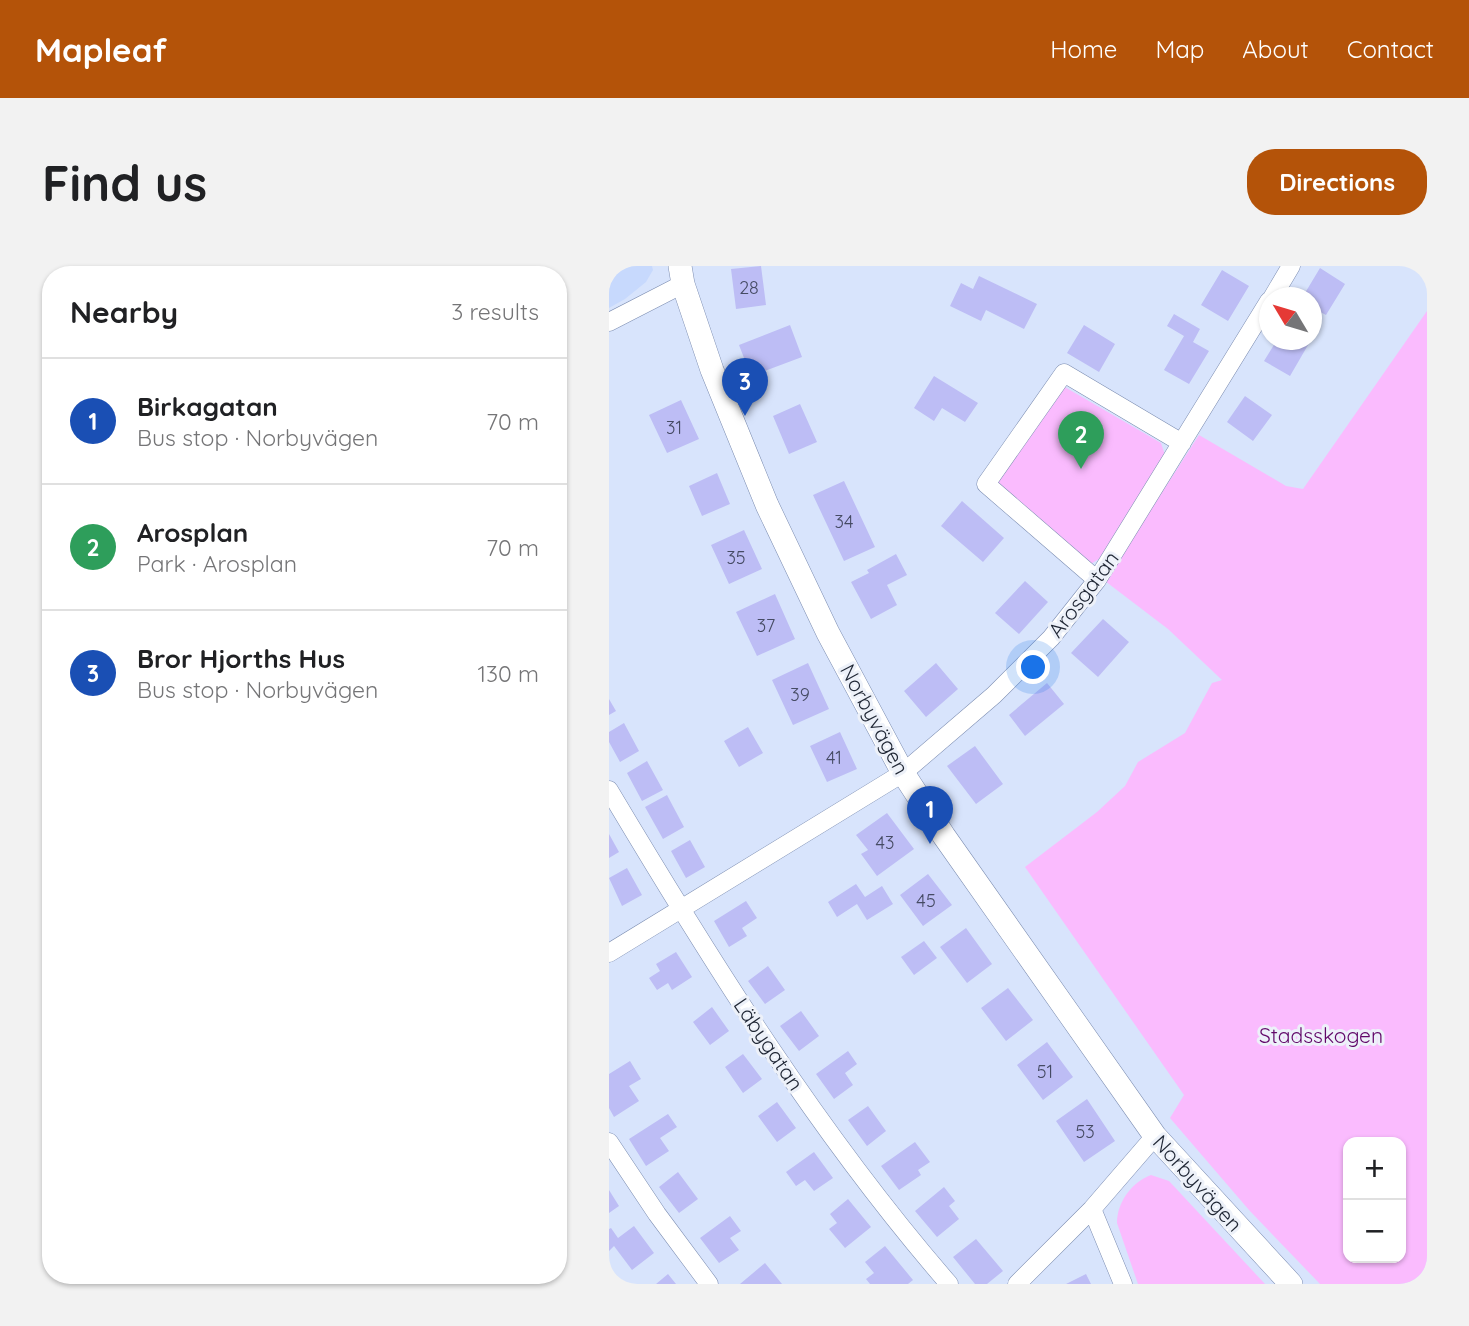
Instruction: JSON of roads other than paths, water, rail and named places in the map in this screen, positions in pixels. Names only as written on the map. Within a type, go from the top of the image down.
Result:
[{"type":"street","name":"Arosgatan","points":[[1278,287],[1291,266]]},
{"type":"street","points":[[609,322],[682,275]]},
{"type":"street","name":"Norbyvägen","points":[[682,275],[712,370],[767,505],[828,633],[903,773],[944,836],[1155,1136],[1291,1284]]},
{"type":"street","name":"Arosgatan","points":[[609,953],[903,773],[994,695],[1051,638],[1097,580],[1259,318]]},
{"type":"street","points":[[1097,580],[986,484],[1064,373],[1182,443]]},
{"type":"street","name":"Läbygatan","points":[[609,790],[680,909],[812,1108],[894,1221],[949,1284]]},
{"type":"street","points":[[1017,1284],[1092,1209],[1155,1136]]},
{"type":"street","points":[[609,1142],[657,1214],[709,1284]]},
{"type":"street","points":[[1092,1209],[1123,1284]]},
{"type":"place","name":"Bror Hjorths Hus","points":[[745,416]]},
{"type":"place","name":"Arosplan","points":[[1081,469]]},
{"type":"place","name":"Birkagatan","points":[[930,844]]},
{"type":"park label","name":"Stadsskogen","points":[[1321,1035]]}]
